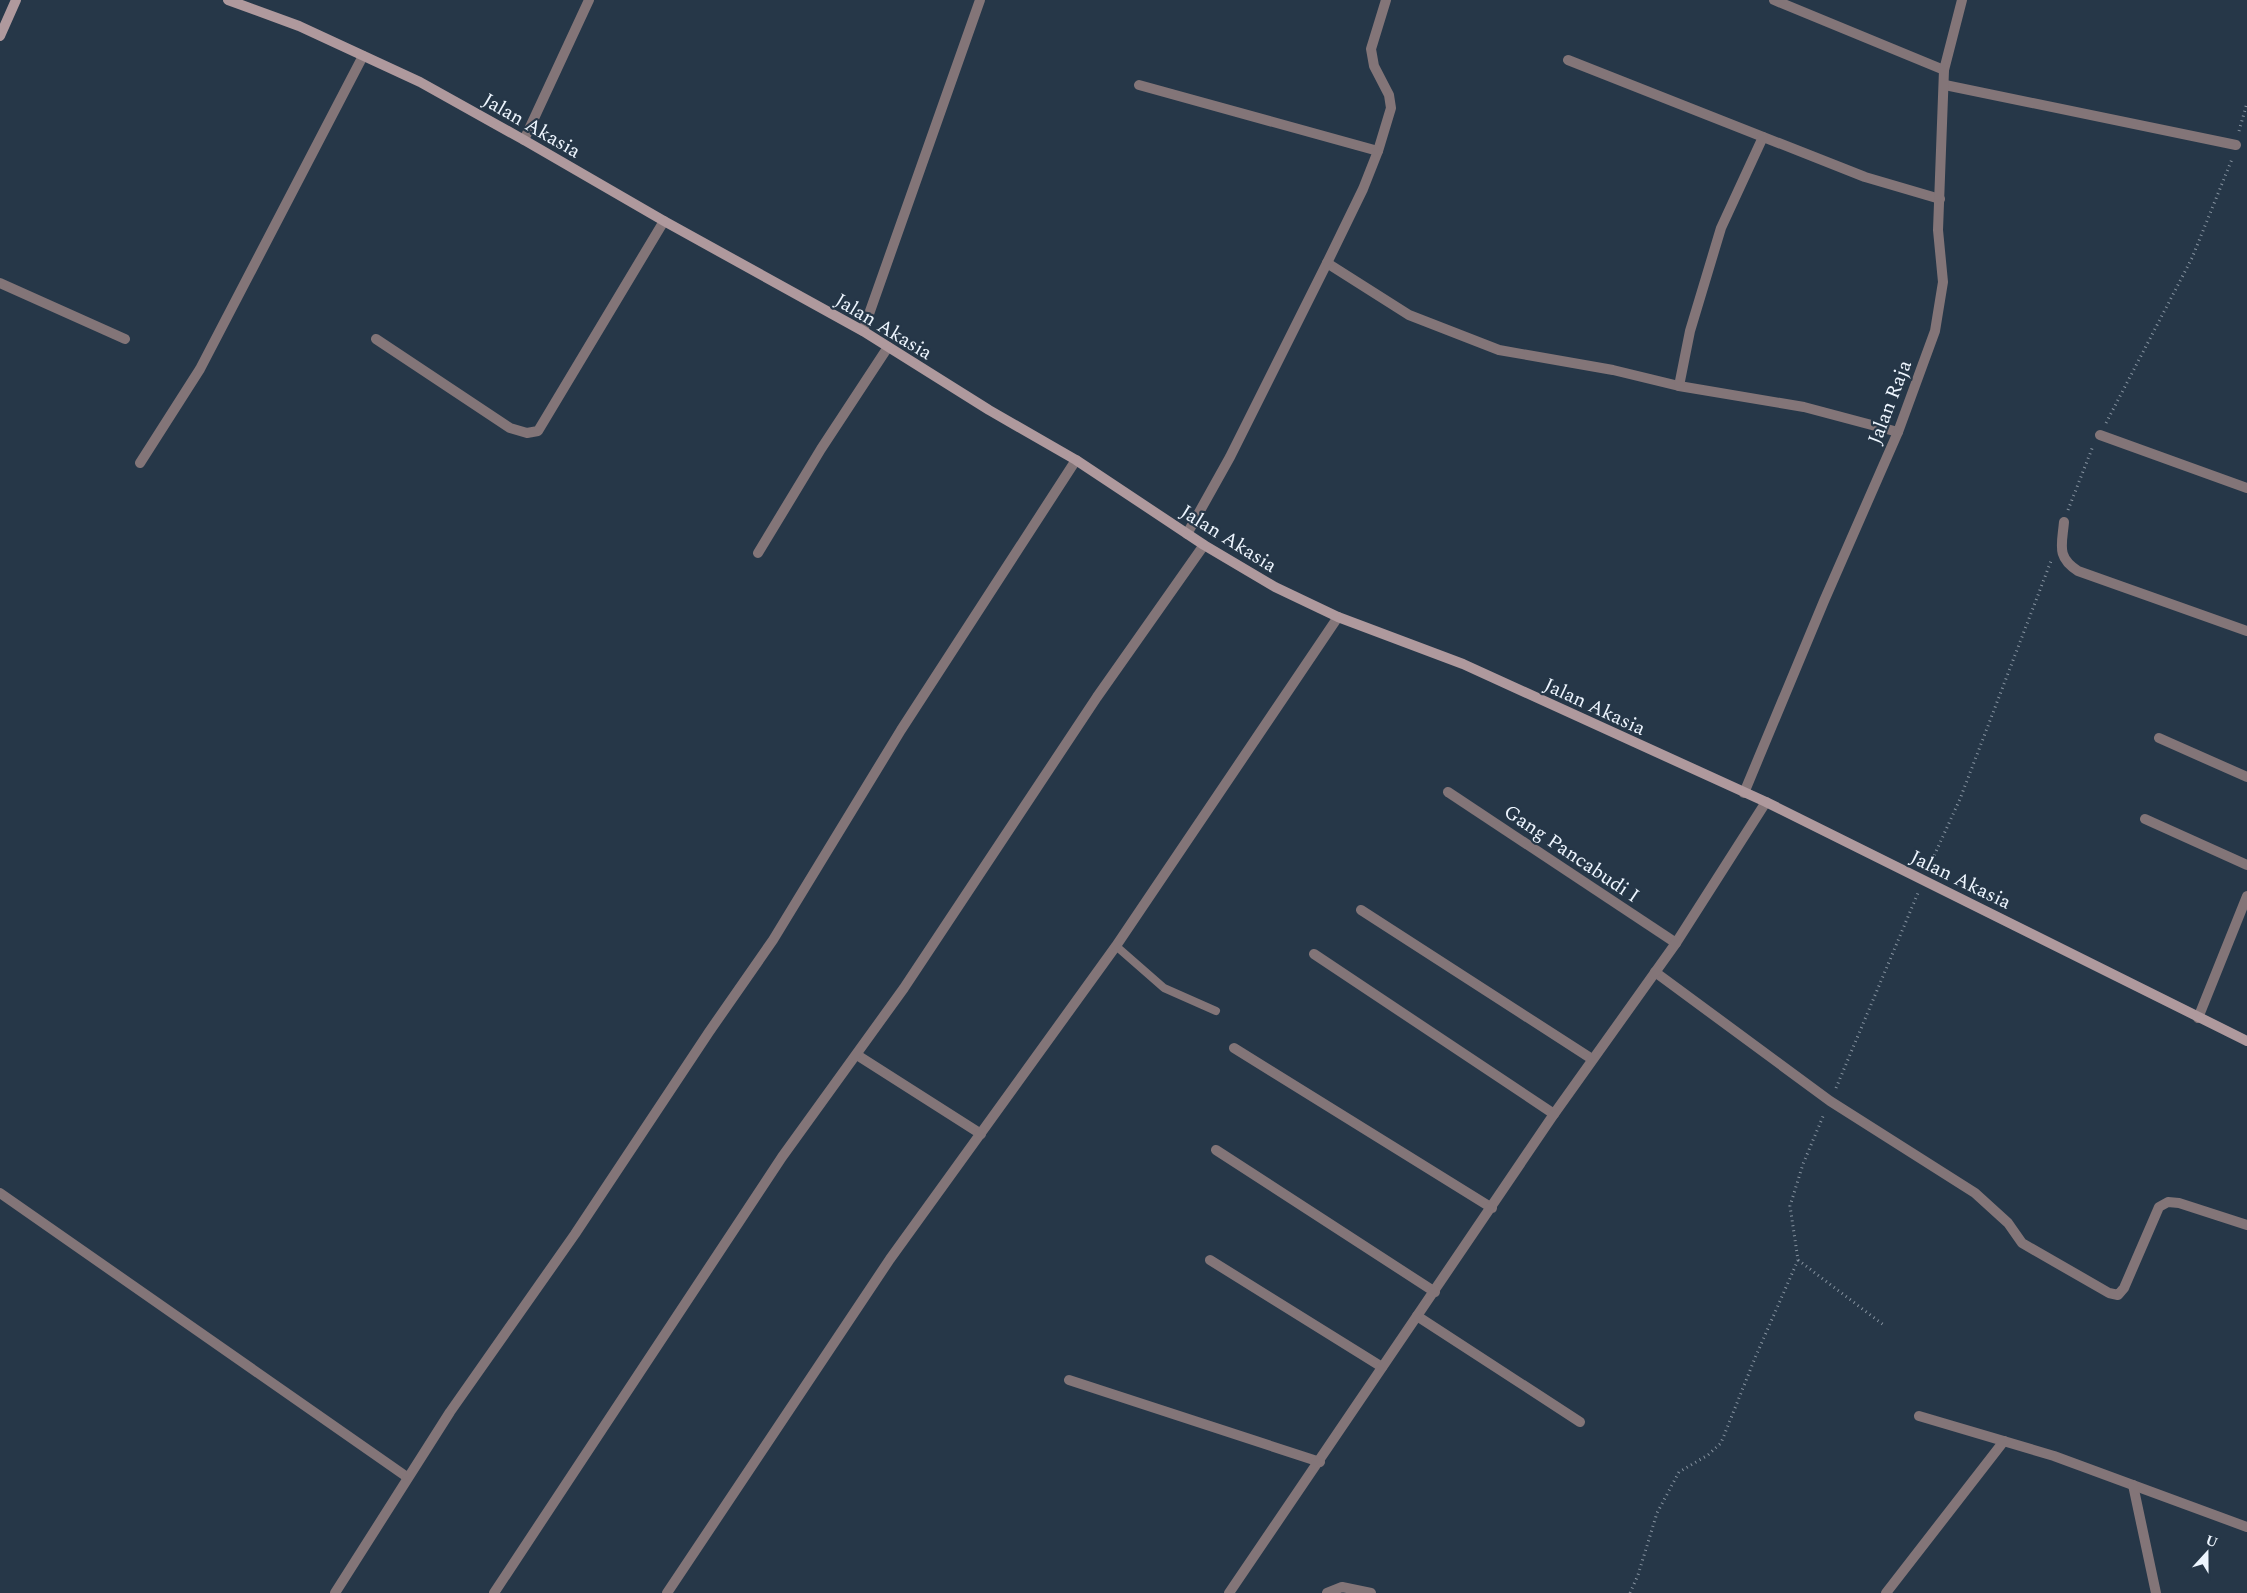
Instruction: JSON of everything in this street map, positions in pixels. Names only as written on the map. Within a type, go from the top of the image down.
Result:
[{"type":"street","points":[[0,36],[16,0]]},
{"type":"street","name":"Jalan Akasia","points":[[228,0],[300,26],[420,82],[524,140],[664,221],[863,331],[989,410],[1076,460],[1204,545],[1275,587],[1338,617],[1463,664],[1744,794],[1766,802],[2247,1041]]},
{"type":"street","points":[[524,140],[589,0]]},
{"type":"street","points":[[863,331],[980,0]]},
{"type":"street","points":[[1187,534],[1230,457],[1327,263],[1363,189],[1378,151],[1391,108],[1389,95],[1374,66],[1371,49],[1386,0]]},
{"type":"street","points":[[1774,0],[1944,70]]},
{"type":"street","name":"Jalan Raja","points":[[1744,794],[1824,601],[1898,432],[1935,331],[1943,282],[1938,230],[1945,85],[1944,70],[1962,0]]},
{"type":"street","points":[[140,463],[200,369],[363,56]]},
{"type":"street","points":[[1568,60],[1864,178],[1940,199]]},
{"type":"street","points":[[1945,85],[2236,145]]},
{"type":"street","points":[[1139,86],[1378,151]]},
{"type":"street","points":[[1679,386],[1690,331],[1721,228],[1763,137]]},
{"type":"street","points":[[376,339],[510,428],[527,433],[538,431],[664,221]]},
{"type":"street","points":[[1327,263],[1409,315],[1498,350],[1613,370],[1679,386],[1804,406],[1898,432]]},
{"type":"street","points":[[0,283],[126,339]]},
{"type":"street","points":[[758,553],[821,449],[888,347]]},
{"type":"street","points":[[2100,434],[2247,488]]},
{"type":"street","points":[[335,1593],[450,1412],[575,1234],[698,1048],[773,940],[901,730],[1076,460]]},
{"type":"street","points":[[2064,522],[2062,556],[2067,564],[2078,571],[2247,631]]},
{"type":"street","points":[[494,1593],[782,1157],[858,1054],[1097,697],[1204,545]]},
{"type":"street","points":[[667,1593],[890,1259],[1116,946],[1338,617]]},
{"type":"street","points":[[2159,738],[2247,777]]},
{"type":"street","name":"Gang Pancabudi I","points":[[1448,792],[1676,943]]},
{"type":"street","points":[[1229,1593],[1320,1462],[1382,1367],[1492,1208],[1554,1114],[1676,943],[1766,802]]},
{"type":"street","points":[[2145,819],[2247,865]]},
{"type":"street","points":[[2198,1018],[2247,896]]},
{"type":"street","points":[[1362,910],[1592,1059]]},
{"type":"street","points":[[1314,954],[1554,1114]]},
{"type":"street","points":[[1655,972],[1830,1101],[1975,1193],[2008,1223],[2022,1243],[2109,1293],[2118,1295],[2124,1288],[2159,1208],[2168,1202],[2180,1203],[2247,1225]]},
{"type":"street","points":[[1234,1048],[1492,1208]]},
{"type":"street","points":[[858,1054],[981,1134]]},
{"type":"street","points":[[1216,1150],[1434,1292]]},
{"type":"street","points":[[0,1193],[407,1477]]},
{"type":"street","points":[[1210,1260],[1382,1367]]},
{"type":"street","points":[[1417,1316],[1580,1422]]},
{"type":"street","points":[[1069,1380],[1320,1462]]},
{"type":"street","points":[[1919,1416],[2004,1441],[2133,1485],[2247,1527]]},
{"type":"street","points":[[1886,1593],[2004,1441]]},
{"type":"street","points":[[2133,1485],[2156,1593]]},
{"type":"street","points":[[1327,1593],[1342,1587],[1371,1593]]},
{"type":"lane","points":[[1116,946],[1164,988],[1216,1011]]},
{"type":"path","points":[[2064,522],[2100,434],[2192,258],[2230,167],[2247,102]]},
{"type":"path","points":[[1630,1593],[1638,1575],[1656,1513],[1679,1472],[1708,1455],[1721,1443],[1755,1358],[1798,1260],[1790,1206],[1803,1164],[1960,799],[2052,558]]},
{"type":"path","points":[[1798,1260],[1886,1326]]}]
